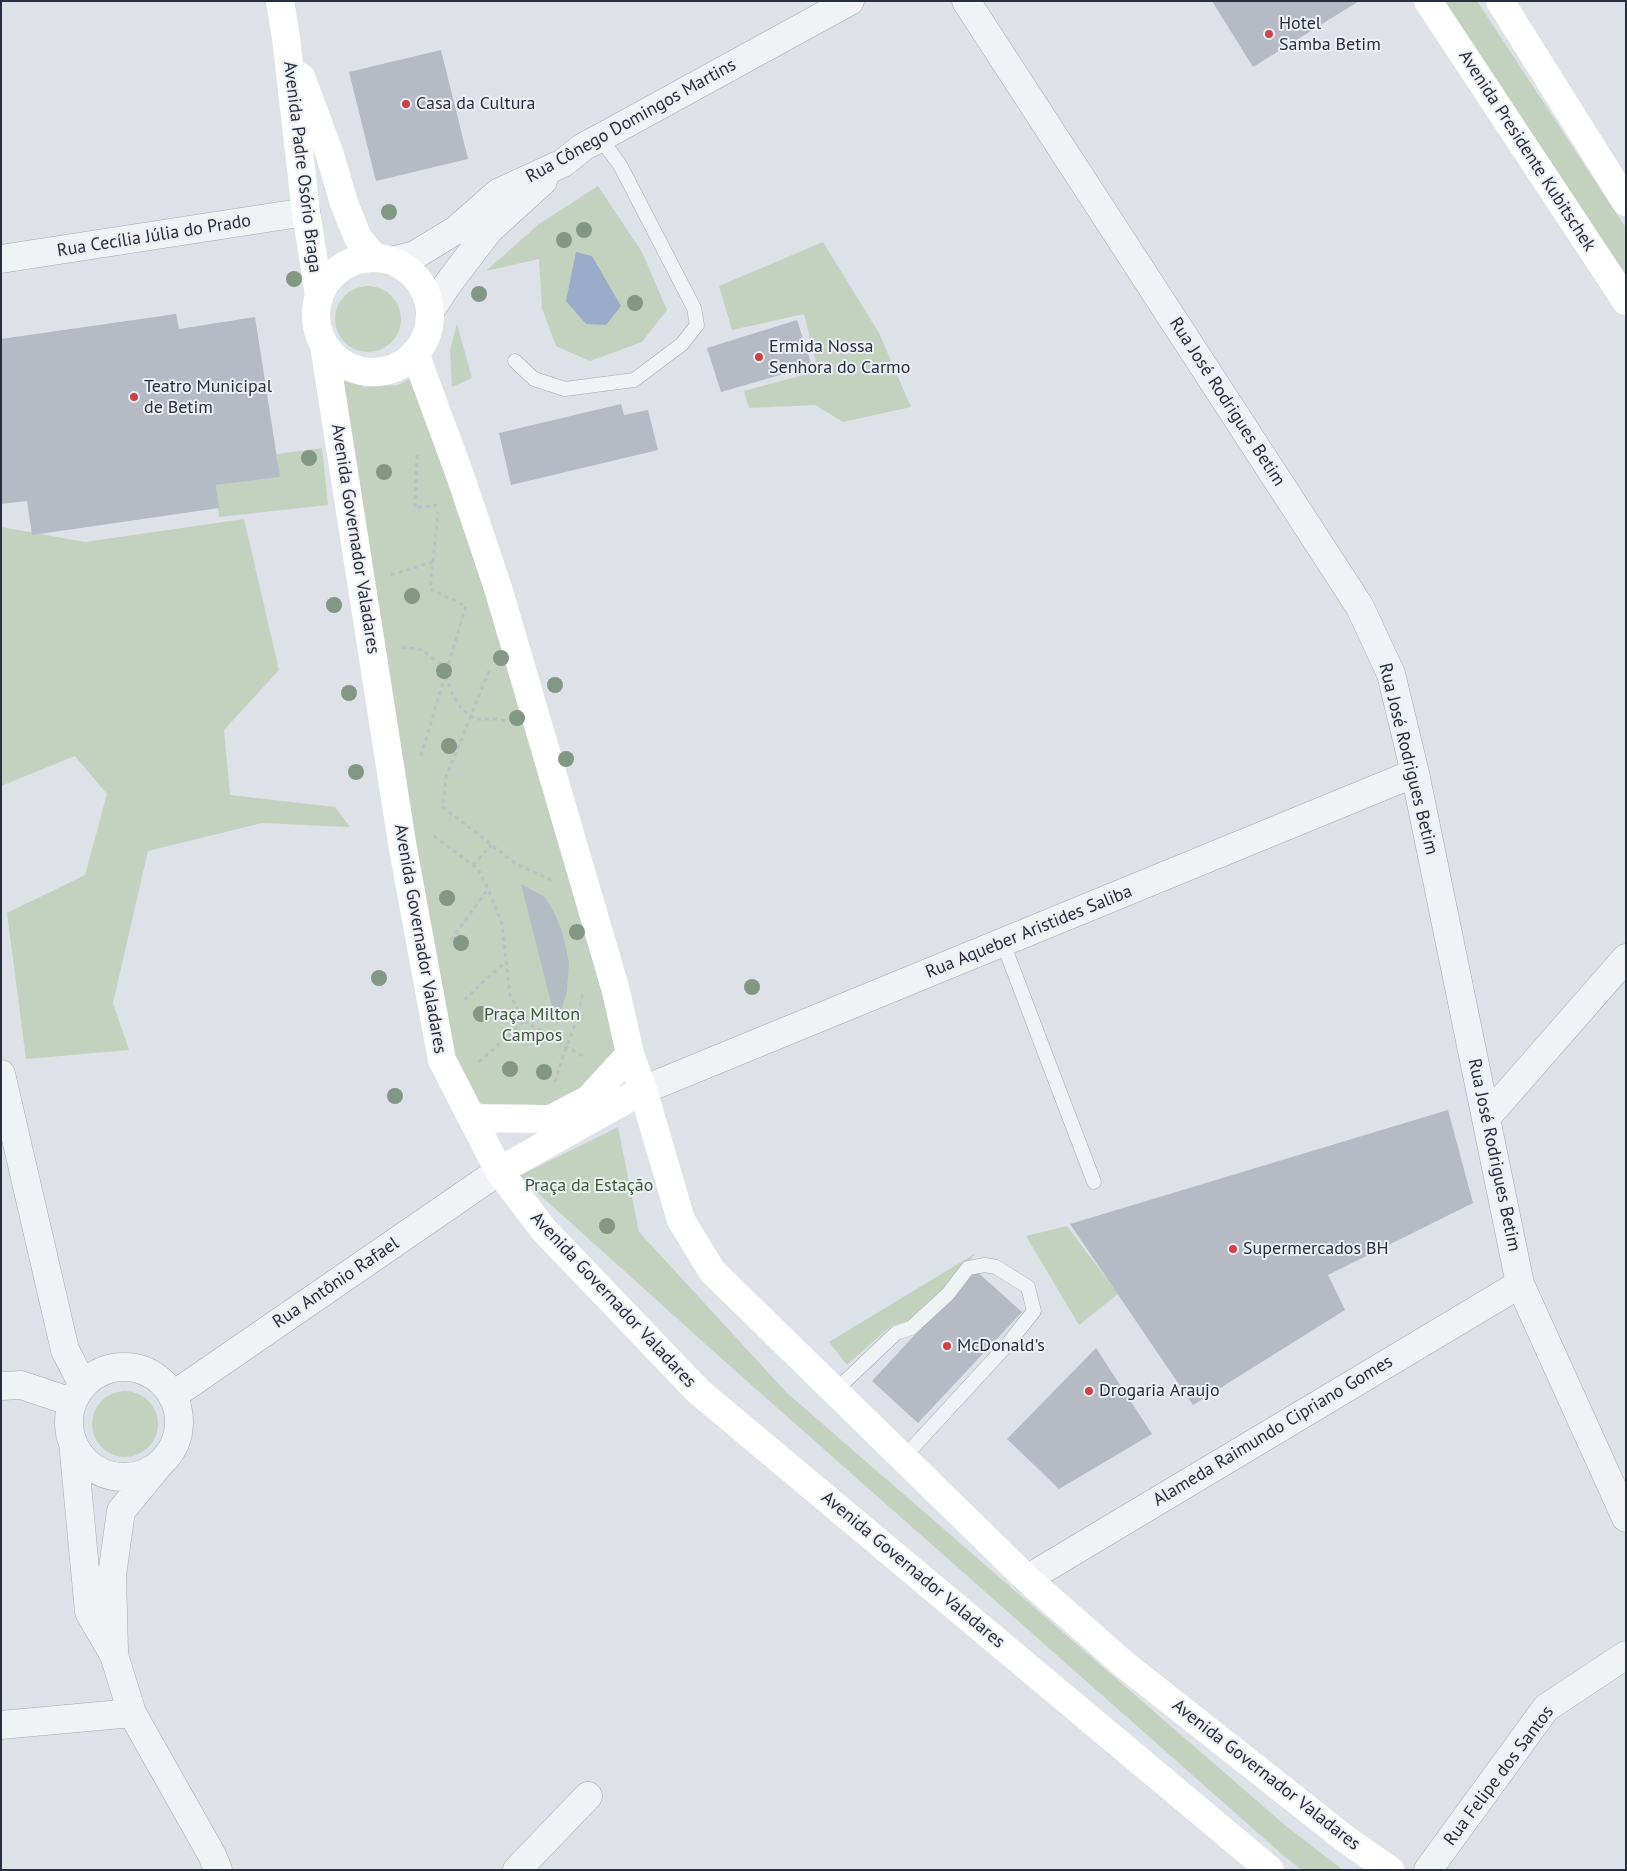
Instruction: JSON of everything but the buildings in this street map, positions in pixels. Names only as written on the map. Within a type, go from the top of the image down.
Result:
[{"type":"street","name":"Avenida Padre Osório Braga","points":[[280,1],[306,212],[319,295]]},
{"type":"street","name":"Rua Cônego Domingos Martins","points":[[383,259],[415,255],[456,230],[498,193],[563,163],[583,147],[850,1]]},
{"type":"street","name":"Rua José Rodrigues Betim","points":[[966,1],[1360,607],[1391,674],[1415,773],[1520,1284],[1626,1518]]},
{"type":"street","name":"Avenida Presidente Kubitschek","points":[[1428,1],[1626,302]]},
{"type":"street","points":[[1500,1],[1626,202]]},
{"type":"street","name":"Avenida Padre Osório Braga","points":[[286,38],[330,155],[344,203],[358,238],[383,259]]},
{"type":"street","points":[[430,311],[447,285],[490,230],[563,163]]},
{"type":"street","name":"Rua Cecília Júlia do Prado","points":[[1,259],[306,212]]},
{"type":"street","points":[[383,259],[406,269],[418,280],[426,295],[430,311],[429,326],[424,340],[415,353],[404,363],[390,369],[375,372],[360,371],[346,366],[334,357],[324,345],[318,330],[316,312],[319,295],[326,282],[336,271],[349,264],[383,259]]},
{"type":"street","name":"Avenida Governador Valadares","points":[[324,345],[403,849],[442,1060],[499,1171],[544,1229],[698,1391],[1270,1870]]},
{"type":"street","name":"Avenida Governador Valadares","points":[[415,353],[462,478],[498,588],[616,991],[630,1054],[643,1090],[681,1220],[712,1271],[1027,1579],[1132,1671],[1348,1841],[1390,1870]]},
{"type":"street","name":"Rua Aqueber Aristides Saliba","points":[[643,1090],[1415,773]]},
{"type":"street","points":[[1486,1118],[1626,958]]},
{"type":"street","points":[[472,1118],[550,1119],[589,1099],[630,1054]]},
{"type":"street","points":[[1,1074],[65,1350],[78,1394]]},
{"type":"street","points":[[499,1171],[643,1090]]},
{"type":"street","name":"Rua Antônio Rafael","points":[[172,1396],[499,1171]]},
{"type":"street","name":"Alameda Raimundo Cipriano Gomes","points":[[1027,1579],[1520,1284]]},
{"type":"street","points":[[114,1655],[112,1575],[121,1511],[171,1451],[178,1436],[180,1420],[177,1404],[159,1379],[146,1371],[117,1367],[102,1372],[78,1394],[69,1422],[89,1612],[114,1655],[132,1713],[212,1855],[218,1870]]},
{"type":"street","points":[[1,1386],[21,1385],[78,1394]]},
{"type":"street","points":[[72,1442],[81,1456],[94,1468],[110,1475],[128,1477],[145,1473],[160,1464]]},
{"type":"street","name":"Rua Felipe dos Santos","points":[[1428,1870],[1546,1708],[1626,1655]]},
{"type":"street","points":[[1,1724],[132,1713]]},
{"type":"street","points":[[517,1870],[588,1796]]},
{"type":"lane","points":[[514,361],[534,379],[565,389],[634,380],[682,344],[697,325],[694,308],[620,165],[600,138]]},
{"type":"lane","points":[[1003,943],[1094,1182]]},
{"type":"lane","points":[[835,1391],[896,1333],[911,1328],[940,1301],[968,1268],[985,1265],[996,1267],[1028,1287],[1034,1310],[1007,1345],[904,1457]]},
{"type":"path","points":[[418,449],[415,508],[439,505],[430,589],[466,606],[419,763]]},
{"type":"path","points":[[391,584],[390,575],[433,562]]},
{"type":"path","points":[[400,656],[399,646],[422,650],[440,664],[454,698],[470,716],[475,719],[498,719],[511,723]]},
{"type":"path","points":[[491,668],[446,777],[443,807],[516,864],[556,882]]},
{"type":"path","points":[[430,832],[478,869],[488,889],[502,924],[510,995],[524,1021],[590,1062]]},
{"type":"path","points":[[473,865],[491,845]]},
{"type":"path","points":[[449,943],[488,889]]},
{"type":"path","points":[[463,1000],[506,961]]},
{"type":"path","points":[[554,1088],[558,1069],[575,1026],[583,988]]},
{"type":"path","points":[[475,1066],[524,1021]]},
{"type":"green space","points":[[1426,1],[1477,1],[1626,228],[1626,294]]},
{"type":"green space","points":[[598,186],[642,252],[667,310],[642,342],[590,361],[556,346],[542,308],[539,259],[486,271],[539,224]]},
{"type":"green space","points":[[823,242],[879,333],[911,407],[843,422],[815,405],[749,408],[744,391],[818,371],[804,314],[732,330],[719,286]]},
{"type":"green space","points":[[368,286],[380,289],[391,296],[398,307],[401,319],[398,331],[391,342],[380,349],[368,352],[356,349],[345,342],[338,331],[335,319],[338,307],[345,296],[356,289]]},
{"type":"green space","points":[[457,324],[472,378],[452,387],[450,350]]},
{"type":"green space","name":"Praça Milton Campos","points":[[339,376],[364,387],[398,385],[415,376],[463,499],[625,1054],[564,1107],[493,1109],[476,1101],[455,1076],[409,858]]},
{"type":"green space","points":[[322,448],[328,505],[219,517],[216,485],[279,477],[277,454]]},
{"type":"green space","points":[[244,519],[279,670],[224,730],[230,795],[335,807],[350,827],[262,823],[148,851],[113,1003],[129,1050],[26,1059],[7,913],[85,875],[107,794],[75,756],[1,786],[1,527],[85,542]]},
{"type":"green space","name":"Praça da Estação","points":[[618,1127],[639,1232],[787,1393],[1286,1826],[1343,1870],[1302,1870],[1285,1857],[722,1359],[519,1176]]},
{"type":"green space","points":[[1067,1226],[1118,1294],[1079,1325],[1026,1236]]},
{"type":"green space","points":[[976,1253],[917,1318],[891,1326],[847,1365],[829,1342]]},
{"type":"green space","points":[[118,1391],[132,1391],[144,1396],[153,1405],[158,1417],[156,1437],[149,1448],[132,1457],[118,1457],[106,1452],[97,1443],[92,1431],[92,1417],[97,1405],[106,1396]]},
{"type":"water","points":[[576,252],[592,256],[621,306],[606,325],[586,324],[566,301]]},
{"type":"place","name":"Hotel Samba Betim","points":[[1269,34]]},
{"type":"place","name":"Casa da Cultura","points":[[406,104]]},
{"type":"place","name":"Ermida Nossa Senhora do Carmo","points":[[759,357]]},
{"type":"place","name":"Teatro Municipal de Betim","points":[[134,397]]},
{"type":"place","name":"Supermercados BH","points":[[1233,1249]]},
{"type":"place","name":"McDonald's","points":[[947,1346]]},
{"type":"place","name":"Drogaria Araujo","points":[[1089,1391]]}]
